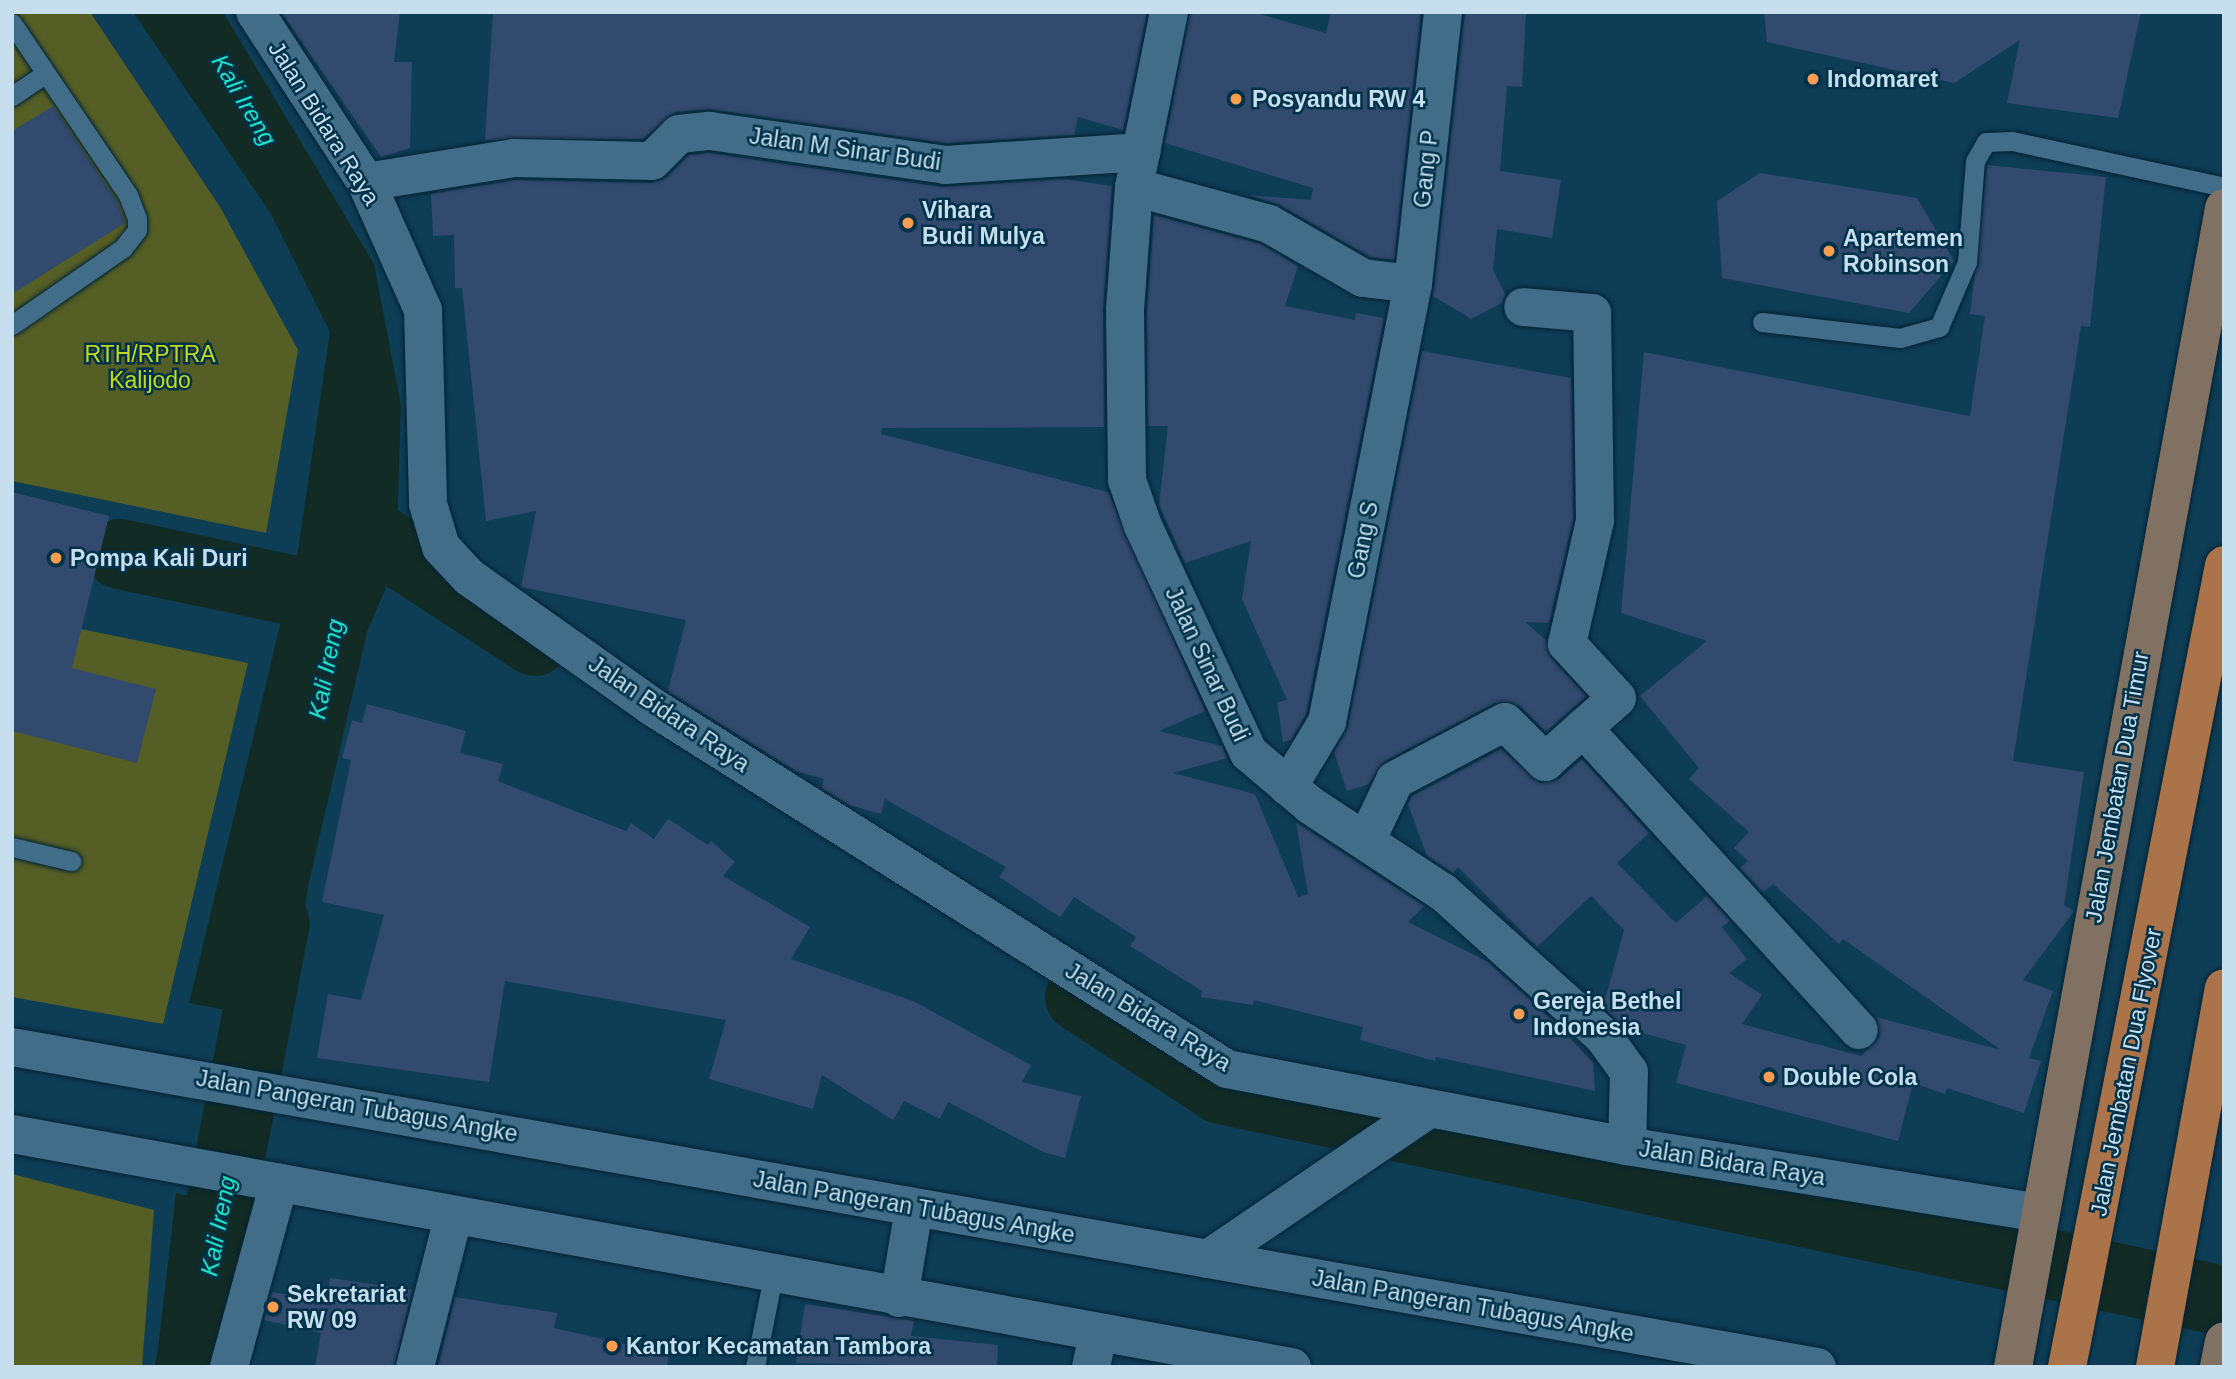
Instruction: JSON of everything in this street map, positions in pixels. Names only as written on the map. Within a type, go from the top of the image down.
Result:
[{"type":"highway","name":"Jalan Jembatan Dua Flyover","points":[[2067,1367],[2185,777],[2224,565]]},
{"type":"highway","points":[[2155,1367],[2224,988]]},
{"type":"main road","name":"Jalan Jembatan Dua Timur","points":[[2014,1357],[2224,208]]},
{"type":"main road","points":[[2219,1366],[2224,1341]]},
{"type":"street","name":"Jalan Bidara Raya","points":[[255,12],[366,182],[423,310],[428,504],[441,547],[469,577],[652,706],[1227,1069],[1417,1117],[1627,1146],[2039,1213]]},
{"type":"street","name":"Jalan Sinar Budi","points":[[1169,12],[1138,170],[1125,311],[1127,480],[1143,526],[1249,753],[1288,788],[1444,892],[1603,1036],[1629,1072],[1627,1146]]},
{"type":"street","name":"Gang P","points":[[1413,284],[1443,12]]},
{"type":"street","name":"Jalan M Sinar Budi","points":[[366,182],[514,158],[644,161],[658,158],[679,134],[710,131],[945,165],[1138,170],[1269,224],[1363,278],[1413,284]]},
{"type":"street","name":"Gang S","points":[[1288,788],[1327,722],[1413,284]]},
{"type":"street","points":[[1367,839],[1395,780],[1505,722],[1545,762],[1617,698],[1567,644],[1595,521],[1592,313],[1523,307]]},
{"type":"street","points":[[1583,728],[1859,1030]]},
{"type":"street","name":"Jalan Pangeran Tubagus Angke","points":[[12,1047],[278,1091],[914,1208],[1817,1367]]},
{"type":"street","points":[[1208,1259],[1417,1117]]},
{"type":"street","points":[[12,1134],[453,1218],[899,1298],[1190,1367]]},
{"type":"street","points":[[229,1367],[269,1181]]},
{"type":"street","points":[[899,1298],[914,1208]]},
{"type":"street","points":[[415,1367],[453,1218]]},
{"type":"street","points":[[1113,1349],[1292,1367]]},
{"type":"lane","points":[[12,23],[43,75],[132,201],[137,230],[108,260],[12,325]]},
{"type":"lane","points":[[12,96],[43,75]]},
{"type":"lane","points":[[1762,322],[1900,338],[1939,327],[1967,262],[1975,161],[1986,142],[2012,141],[2224,187]]},
{"type":"lane","points":[[12,847],[71,861]]},
{"type":"lane","points":[[755,1367],[773,1276]]},
{"type":"green space","name":"RTH/RPTRA Kalijodo","points":[[12,12],[90,12],[220,207],[298,350],[266,533],[12,481]]},
{"type":"green space","points":[[12,615],[248,663],[163,1024],[12,997]]},
{"type":"green space","points":[[12,1174],[154,1210],[142,1367],[12,1367]]},
{"type":"water","points":[[133,12],[223,12],[374,264],[401,405],[396,564],[367,632],[309,882],[286,1022],[189,1003],[298,551],[330,332],[271,214]]},
{"type":"water","points":[[176,1193],[249,1211],[217,1367],[156,1367]]},
{"type":"building","points":[[281,12],[400,12],[394,62],[412,62],[410,148],[381,157]]},
{"type":"building","points":[[493,12],[1147,12],[1123,130],[1078,117],[1074,135],[946,143],[708,109],[676,112],[643,139],[485,140]]},
{"type":"building","points":[[1190,12],[1253,12],[1326,33],[1331,12],[1421,12],[1394,260],[1370,257],[1280,205],[1248,195],[1311,200],[1313,188],[1165,143]]},
{"type":"building","points":[[1465,12],[1526,12],[1522,87],[1507,86],[1500,171],[1561,180],[1552,238],[1497,229],[1493,270],[1505,294],[1502,303],[1471,319],[1433,296]]},
{"type":"building","points":[[1764,12],[2141,12],[2118,118],[2007,103],[2020,40],[1954,83],[1767,42]]},
{"type":"building","points":[[53,106],[117,201],[125,223],[12,294],[12,131]]},
{"type":"building","points":[[709,153],[942,187],[1064,179],[1112,186],[1103,309],[1104,427],[882,428],[881,434],[1108,492],[1205,711],[1159,731],[1222,746],[1227,758],[1173,773],[1255,794],[1298,897],[1308,894],[1296,822],[1424,906],[1408,922],[1488,962],[1558,1025],[1593,1063],[1595,1091],[1436,1057],[1435,1061],[1360,1040],[1363,1027],[1254,1000],[1253,1005],[1201,997],[1202,991],[1130,946],[1136,937],[1074,897],[1060,917],[999,877],[1006,867],[885,799],[881,814],[849,805],[822,788],[824,779],[796,771],[668,691],[686,620],[521,587],[536,511],[486,521],[462,288],[455,288],[454,235],[433,236],[431,194],[516,180],[652,183],[667,177],[689,155]]},
{"type":"building","points":[[1987,165],[2106,177],[2090,327],[2081,326],[2013,761],[2084,772],[2064,905],[2074,911],[2023,980],[2053,991],[2029,1058],[2041,1061],[2024,1113],[1947,1088],[1945,1094],[1913,1083],[1898,1141],[1676,1083],[1686,1045],[1624,1028],[1603,1007],[1624,930],[1591,896],[1537,947],[1458,867],[1453,873],[1427,856],[1408,804],[1412,796],[1501,749],[1540,783],[1559,779],[1582,759],[1649,833],[1617,863],[1676,923],[1707,896],[1730,921],[1722,927],[1747,959],[1729,973],[1762,995],[1742,1024],[1861,1056],[1880,1037],[1876,1017],[2001,1050],[1843,939],[1839,944],[1773,884],[1763,892],[1740,868],[1748,861],[1734,848],[1749,832],[1689,779],[1699,768],[1640,696],[1707,641],[1621,613],[1644,352],[1970,416],[1985,316],[1970,314]]},
{"type":"building","name":"Apartemen Robinson","points":[[1760,173],[1917,198],[1954,261],[1909,313],[1722,278],[1717,201]]},
{"type":"building","points":[[1154,215],[1261,244],[1298,266],[1285,306],[1355,320],[1356,313],[1384,318],[1306,714],[1291,740],[1283,742],[1277,702],[1287,700],[1242,599],[1251,541],[1185,563],[1159,505],[1168,426],[1148,426],[1147,312]]},
{"type":"building","points":[[1422,351],[1571,378],[1573,519],[1549,623],[1525,622],[1546,640],[1551,658],[1586,696],[1546,732],[1520,706],[1495,703],[1385,761],[1369,784],[1347,791],[1334,752],[1348,726]]},
{"type":"building","points":[[12,492],[109,516],[72,668],[156,689],[137,763],[12,731]]},
{"type":"building","points":[[367,704],[466,731],[460,753],[503,764],[498,781],[626,831],[631,823],[654,839],[668,819],[708,845],[711,841],[735,862],[723,876],[810,927],[791,959],[913,1001],[1031,1065],[1022,1082],[1081,1096],[1065,1158],[1043,1152],[948,1102],[940,1119],[904,1101],[893,1120],[822,1075],[813,1109],[709,1079],[726,1020],[505,981],[489,1082],[317,1058],[328,994],[361,1000],[384,915],[322,902],[351,760],[342,758],[352,720],[362,723]]},
{"type":"building","points":[[330,1278],[412,1290],[394,1367],[315,1367],[321,1333],[264,1320],[272,1292],[326,1302]]},
{"type":"building","points":[[455,1297],[557,1313],[554,1328],[669,1354],[667,1367],[438,1367]]},
{"type":"building","points":[[805,1304],[914,1321],[911,1336],[998,1345],[997,1367],[796,1363]]},
{"type":"waterway","points":[[358,526],[535,641]]},
{"type":"waterway","points":[[120,554],[339,600]]},
{"type":"waterway","name":"Kali Ireng","points":[[190,1367],[275,923]]},
{"type":"waterway","points":[[1080,997],[1221,1089],[2224,1301]]},
{"type":"place","name":"Indomaret","points":[[1813,79]]},
{"type":"place","name":"Posyandu RW 4","points":[[1236,99]]},
{"type":"place","name":"Vihara Budi Mulya","points":[[908,223]]},
{"type":"place","name":"Apartemen Robinson","points":[[1829,251]]},
{"type":"place","name":"Pompa Kali Duri","points":[[56,558]]},
{"type":"place","name":"Gereja Bethel Indonesia","points":[[1519,1014]]},
{"type":"place","name":"Double Cola","points":[[1769,1077]]},
{"type":"place","name":"Sekretariat RW 09","points":[[273,1307]]},
{"type":"place","name":"Kantor Kecamatan Tambora","points":[[612,1346]]}]
